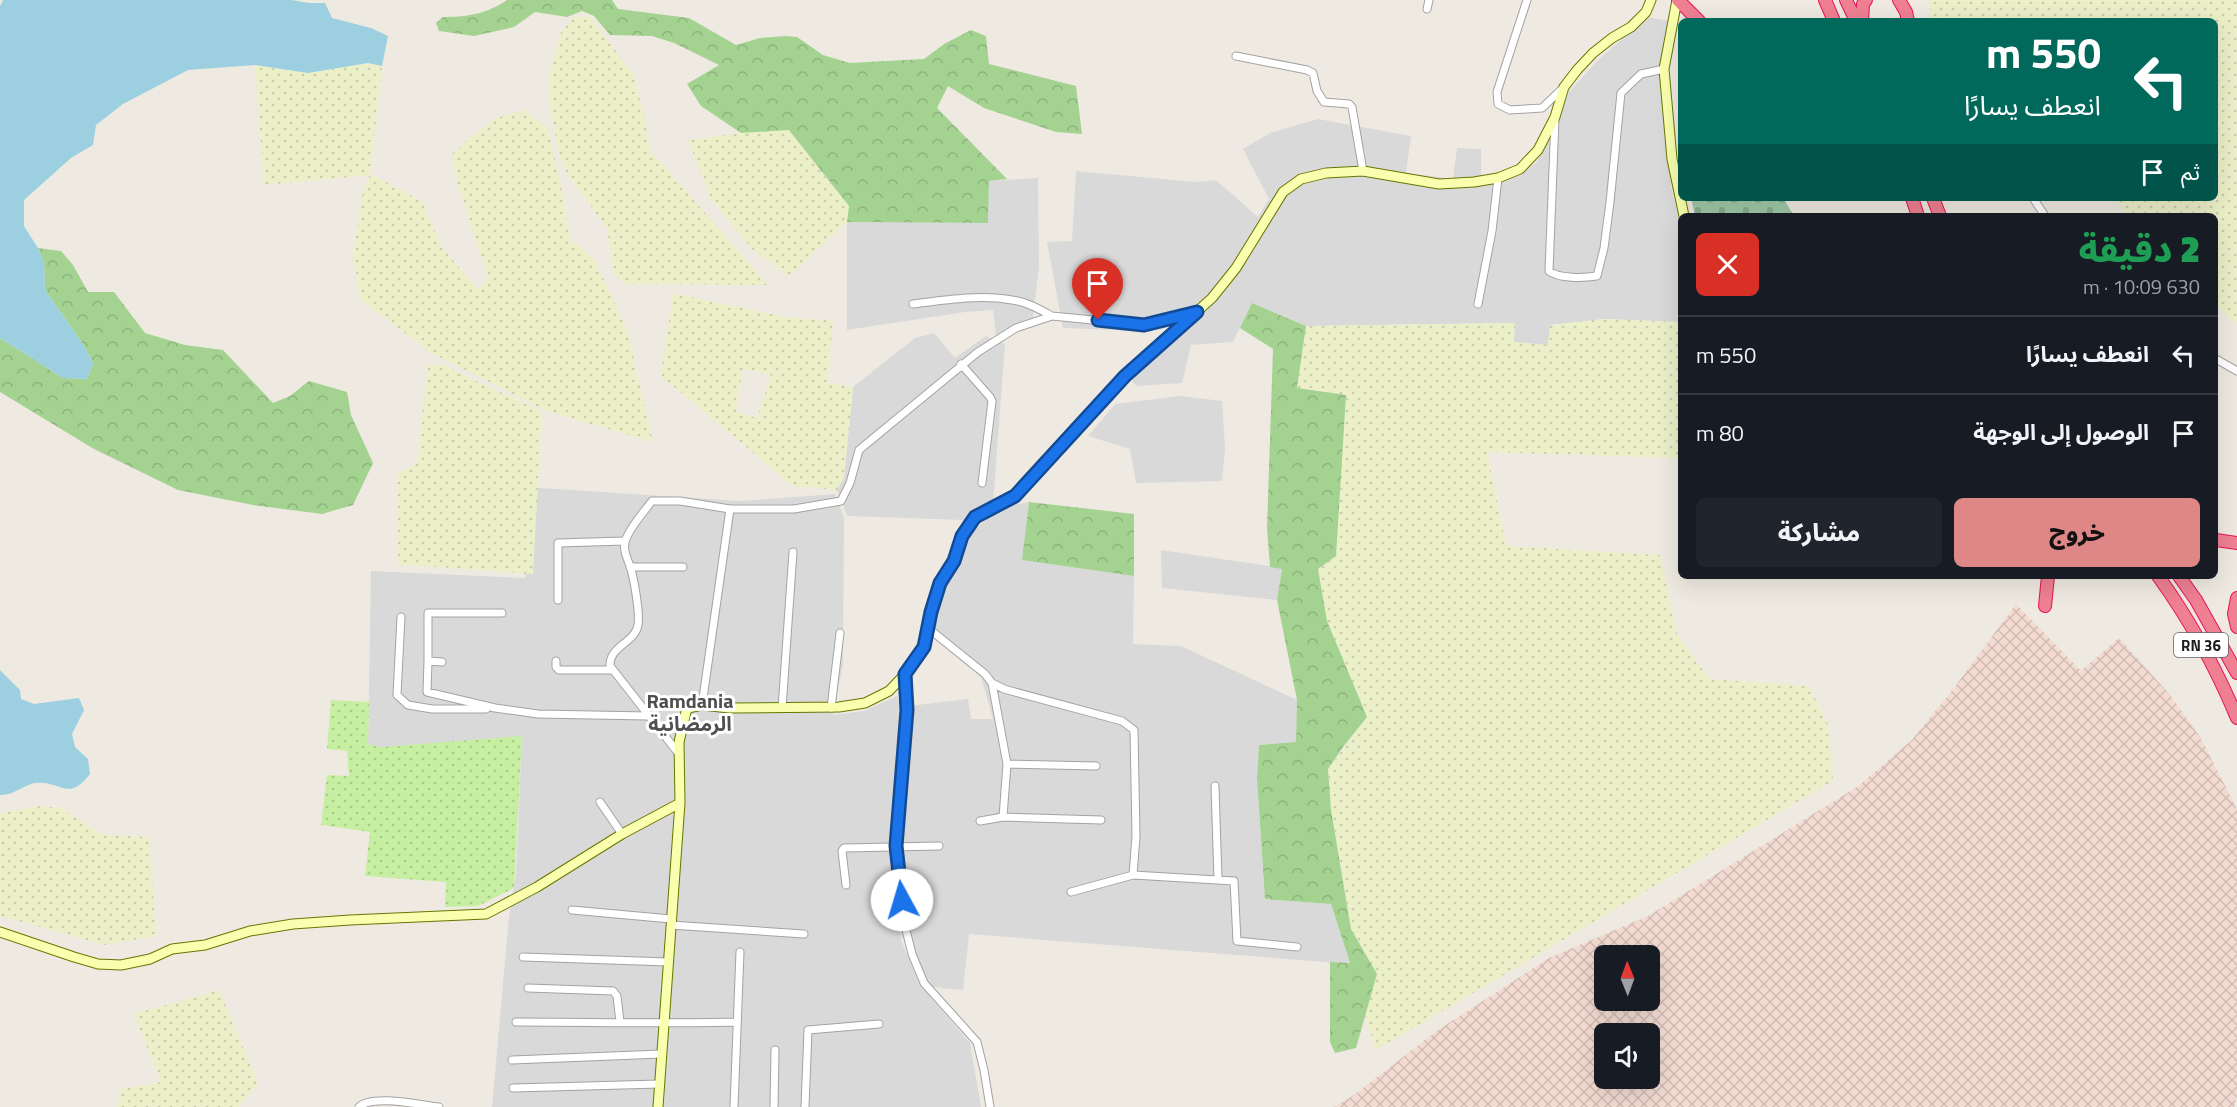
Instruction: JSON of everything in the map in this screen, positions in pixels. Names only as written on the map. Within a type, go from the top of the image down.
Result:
[{"type":"highway","points":[[1677,0],[1696,18]]},
{"type":"highway","points":[[1825,0],[1833,18]]},
{"type":"highway","points":[[1846,0],[1855,18]]},
{"type":"highway","points":[[1862,18],[1863,4],[1866,0]]},
{"type":"highway","points":[[1899,0],[1907,18]]},
{"type":"highway","points":[[2218,540],[2237,543]]},
{"type":"highway","points":[[2045,606],[2048,579]]},
{"type":"highway","name":"RN 36","points":[[2160,579],[2180,607],[2205,652],[2237,718]]},
{"type":"highway","points":[[2181,579],[2196,600],[2237,673]]},
{"type":"highway","points":[[2237,598],[2234,614],[2237,627]]},
{"type":"street","points":[[1427,9],[1429,0]]},
{"type":"street","points":[[1527,0],[1497,92],[1498,104],[1510,110],[1542,108],[1564,87],[1593,53],[1631,27],[1646,12],[1651,0]]},
{"type":"street","points":[[1677,0],[1664,69],[1672,159],[1678,188]]},
{"type":"street","points":[[1236,56],[1307,70],[1313,73],[1317,91],[1324,102],[1349,104],[1352,107],[1363,171]]},
{"type":"street","points":[[1555,117],[1549,271],[1551,274],[1563,276],[1597,276],[1604,248],[1621,93],[1641,74],[1664,69]]},
{"type":"street","points":[[658,1107],[680,803],[679,742],[688,708],[702,705],[729,708],[831,708],[865,703],[890,691],[924,647],[940,583],[954,561],[962,536],[975,517],[1015,496],[1125,376],[1212,298],[1236,267],[1284,192],[1292,184],[1313,174],[1363,171],[1438,184],[1498,178],[1520,169],[1538,150],[1555,117],[1564,87]]},
{"type":"street","points":[[1478,304],[1492,231],[1498,178]]},
{"type":"street","points":[[913,304],[958,299],[1011,299],[1031,305],[1052,316],[1144,325],[1197,312]]},
{"type":"street","points":[[680,755],[612,670],[610,657],[638,627],[630,567],[626,560],[625,541],[652,501],[680,501],[730,508],[795,509],[841,501],[850,483],[859,450],[961,364],[1016,328],[1052,316]]},
{"type":"street","points":[[2218,360],[2237,371]]},
{"type":"street","points":[[961,364],[992,401],[982,483]]},
{"type":"street","points":[[702,705],[730,508]]},
{"type":"street","points":[[558,600],[558,543],[625,541]]},
{"type":"street","points":[[782,708],[793,552]]},
{"type":"street","points":[[630,567],[683,567]]},
{"type":"street","points":[[502,613],[428,613],[427,692],[495,708],[538,714],[648,716]]},
{"type":"street","points":[[401,617],[398,695],[408,705],[432,709],[495,708]]},
{"type":"street","points":[[928,628],[986,674],[992,683],[1007,764],[1003,817]]},
{"type":"street","points":[[831,708],[840,633]]},
{"type":"street","points":[[428,661],[442,662]]},
{"type":"street","points":[[556,661],[556,667],[559,670],[612,670]]},
{"type":"street","points":[[905,674],[907,710],[896,846],[903,918],[912,954],[924,983],[977,1042],[990,1107]]},
{"type":"street","points":[[992,683],[1004,689],[1122,721],[1134,730],[1136,836],[1133,875]]},
{"type":"street","points":[[1007,764],[1096,766]]},
{"type":"street","points":[[1215,786],[1218,879]]},
{"type":"street","points":[[600,802],[622,834]]},
{"type":"street","points":[[0,932],[98,964],[121,965],[150,959],[172,949],[205,945],[250,931],[293,924],[486,914],[537,887],[622,834],[680,803]]},
{"type":"street","points":[[980,821],[1003,817],[1101,820]]},
{"type":"street","points":[[846,885],[843,848],[939,846]]},
{"type":"street","points":[[1071,892],[1133,875],[1234,881],[1237,941],[1297,947]]},
{"type":"street","points":[[572,910],[804,934]]},
{"type":"street","points":[[734,1107],[741,952]]},
{"type":"street","points":[[523,957],[668,962]]},
{"type":"street","points":[[528,988],[614,991],[617,996],[620,1022]]},
{"type":"street","points":[[516,1022],[664,1024],[737,1022]]},
{"type":"street","points":[[805,1107],[808,1030],[879,1024]]},
{"type":"street","points":[[774,1107],[775,1050]]},
{"type":"street","points":[[512,1060],[661,1054]]},
{"type":"street","points":[[513,1088],[659,1084]]},
{"type":"street","points":[[359,1107],[364,1102],[381,1101],[439,1107]]},
{"type":"shaded area","points":[[1647,17],[1670,21],[1662,89],[1671,187],[1678,214],[1678,322],[1604,319],[1550,325],[1548,345],[1514,342],[1514,323],[1306,326],[1252,303],[1233,342],[1191,345],[1182,383],[1136,386],[1131,379],[1185,329],[1182,321],[1142,331],[1063,328],[1047,242],[1072,241],[1076,171],[1196,182],[1216,180],[1258,217],[1269,199],[1243,149],[1270,133],[1318,119],[1411,136],[1406,173],[1453,179],[1457,148],[1481,149],[1481,184],[1505,181],[1536,163],[1561,115],[1568,93],[1598,60]]},
{"type":"shaded area","points":[[1038,178],[1039,266],[1033,318],[996,335],[993,310],[965,312],[847,330],[847,222],[988,223],[989,181]]},
{"type":"shaded area","points":[[934,333],[955,358],[986,336],[1005,344],[993,504],[964,520],[847,516],[837,490],[844,477],[853,387],[915,338]]},
{"type":"shaded area","points":[[1180,396],[1222,401],[1225,448],[1222,481],[1136,483],[1130,449],[1088,436],[1115,404]]},
{"type":"shaded area","points":[[525,487],[740,501],[835,494],[844,517],[843,665],[833,715],[864,711],[897,696],[903,714],[891,812],[892,864],[901,940],[919,984],[970,1043],[981,1107],[492,1107],[509,917],[516,873],[522,737],[381,747],[368,745],[371,571],[525,578]]},
{"type":"shaded area","points":[[1029,502],[1022,560],[1134,576],[1133,644],[1181,646],[1297,700],[1296,742],[1259,745],[1257,778],[1265,899],[1331,904],[1350,964],[969,934],[963,990],[923,986],[911,955],[895,856],[909,706],[968,699],[971,719],[993,719],[981,677],[931,636],[944,584],[966,536],[1003,507]]},
{"type":"shaded area","points":[[1161,550],[1282,568],[1277,600],[1162,588]]},
{"type":"shaded area","points":[[2016,604],[2081,671],[2119,638],[2171,696],[2200,737],[2237,811],[2237,1095],[2234,1107],[1334,1107],[1354,1095],[1438,1030],[1549,958],[1648,916],[1857,787],[1912,740]]},
{"type":"green space","points":[[507,0],[612,0],[618,9],[689,18],[736,45],[760,38],[797,37],[823,55],[850,63],[924,59],[944,44],[971,30],[986,36],[989,64],[1076,86],[1082,134],[1056,132],[984,108],[948,86],[937,108],[1007,179],[989,181],[988,223],[847,222],[849,206],[789,130],[741,133],[701,106],[687,84],[719,65],[674,43],[652,36],[610,35],[594,16],[582,11],[567,17],[535,12],[514,27],[474,36],[439,31],[436,23],[443,17],[476,14],[492,9]]},
{"type":"green space","points":[[1929,0],[2237,0],[2237,324],[2218,308],[2218,213],[2125,213],[2117,201],[2218,201],[2218,18],[1931,18]]},
{"type":"green space","points":[[574,17],[590,17],[633,74],[644,115],[649,149],[768,285],[625,284],[614,273],[607,228],[568,176],[559,156],[550,106],[550,75],[561,32]]},
{"type":"green space","points":[[368,63],[382,66],[370,174],[422,201],[442,248],[478,289],[488,279],[456,178],[452,154],[497,118],[525,110],[548,128],[564,201],[569,238],[594,259],[627,330],[653,442],[546,411],[432,353],[361,300],[353,255],[363,191],[370,175],[264,185],[255,65],[308,73]]},
{"type":"green space","points":[[789,130],[849,207],[847,222],[789,276],[752,249],[711,199],[688,140]]},
{"type":"green space","points":[[1692,201],[1785,201],[1792,213],[1694,213]]},
{"type":"green space","points":[[38,248],[61,251],[73,265],[88,292],[114,292],[145,333],[185,345],[223,350],[273,403],[290,396],[309,381],[347,392],[351,415],[373,463],[353,505],[322,514],[253,505],[178,490],[94,449],[0,392],[0,338],[63,378],[87,379],[93,363],[84,346],[45,290],[44,263]]},
{"type":"green space","points":[[673,293],[784,317],[833,321],[827,382],[853,387],[844,477],[837,490],[793,486],[661,376]],"holes":[[[743,369],[771,375],[757,418],[736,411]]]},
{"type":"green space","points":[[1252,303],[1306,326],[1297,388],[1346,395],[1336,556],[1318,569],[1327,621],[1367,717],[1328,769],[1331,810],[1351,929],[1377,974],[1356,1048],[1335,1053],[1330,1042],[1330,962],[1350,963],[1331,904],[1265,899],[1257,778],[1259,745],[1296,742],[1297,700],[1277,600],[1282,569],[1270,567],[1267,528],[1273,349],[1240,328]]},
{"type":"green space","points":[[1604,319],[1678,322],[1678,458],[1487,452],[1506,546],[1660,555],[1677,634],[1709,679],[1809,686],[1828,725],[1833,781],[1376,1050],[1365,1015],[1377,974],[1351,929],[1331,810],[1328,769],[1367,717],[1327,621],[1318,569],[1346,395],[1297,388],[1306,326],[1515,323],[1514,342],[1548,345],[1550,325]]},
{"type":"green space","points":[[428,365],[443,365],[542,412],[533,574],[398,564],[397,474],[417,464]]},
{"type":"green space","points":[[1029,502],[1134,514],[1134,576],[1022,560]]},
{"type":"green space","points":[[331,700],[369,702],[368,744],[380,747],[522,736],[514,888],[478,906],[445,907],[446,882],[365,876],[370,832],[321,825],[327,775],[349,776],[347,751],[327,749]]},
{"type":"green space","points":[[38,806],[60,808],[103,835],[149,837],[156,936],[105,945],[0,916],[0,813]]},
{"type":"green space","points":[[219,990],[258,1083],[239,1107],[118,1107],[121,1089],[161,1082],[134,1014]]},
{"type":"water","points":[[3,0],[291,0],[325,3],[332,18],[371,28],[388,36],[382,66],[368,63],[308,73],[255,65],[188,70],[123,104],[96,125],[93,145],[71,158],[24,200],[24,226],[38,248],[44,263],[45,290],[84,346],[93,363],[87,379],[63,378],[0,338],[0,6]]},
{"type":"water","points":[[0,670],[20,690],[21,699],[34,704],[79,698],[84,710],[72,734],[75,747],[88,759],[90,774],[82,783],[70,789],[52,784],[35,783],[9,794],[0,795]]},
{"type":"district","name":"Ramdania الرمضانية","points":[[690,712]]},
{"type":"route","points":[[902,900],[896,846],[907,710],[905,674],[924,647],[940,583],[954,561],[962,536],[975,517],[1015,496],[1125,376],[1197,312],[1144,325],[1098,320]]}]
